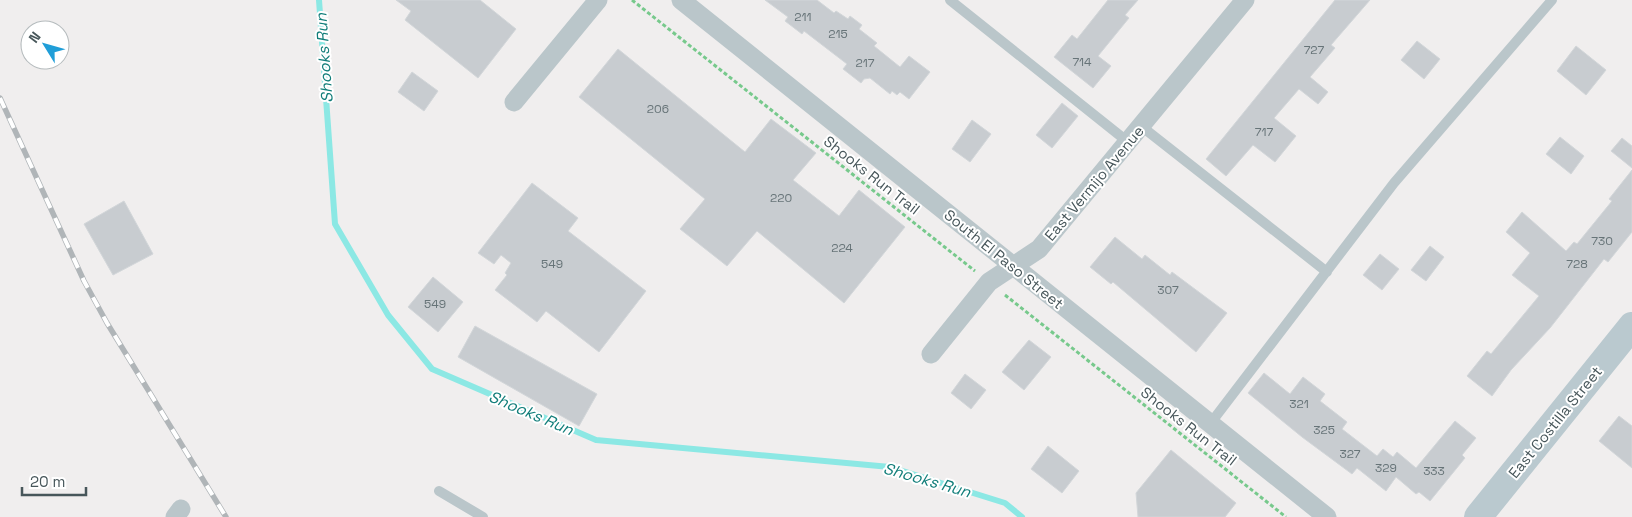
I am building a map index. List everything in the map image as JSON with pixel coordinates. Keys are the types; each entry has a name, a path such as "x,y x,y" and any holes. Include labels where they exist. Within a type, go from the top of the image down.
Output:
{"street":[{"path":"514,102 598,0"},
{"name":"South El Paso Street","path":"681,0 1327,517"},
{"name":"East Vermijo Avenue","path":"931,354 990,282 1012,266 1037,252 1245,0"},
{"name":"East Costilla Street","path":"1478,517 1632,326"}],"lane":[{"path":"950,0 1128,142"},
{"path":"1210,424 1394,184 1552,0"},
{"path":"1141,126 1327,272"},
{"path":"439,491 483,517"}],"path":[{"name":"Shooks Run Trail","path":"632,0 1286,517"}],"building":[{"path":"396,0 480,0 516,29 478,78 405,20 411,11"},
{"path":"765,0 817,0 834,13 836,11 848,19 850,16 862,25 859,29 877,43 874,46 900,67 909,56 930,72 909,99 900,92 897,95 892,91 890,94 870,78 864,79 861,83 843,69 847,64 804,31 802,34 785,21 788,17"},
{"path":"1108,0 1138,0 1125,15 1129,18 1098,56 1111,66 1093,88 1054,57 1072,35 1077,39"},
{"path":"1335,0 1370,0 1331,45 1335,48 1310,77 1328,92 1318,104 1299,89 1274,118 1296,136 1275,162 1253,145 1226,176 1206,159"},
{"path":"1417,41 1440,59 1424,79 1401,60"},
{"path":"1576,46 1606,70 1586,95 1557,71"},
{"path":"618,49 745,152 771,119 816,153 793,180 839,216 859,190 905,227 844,303 757,231 727,266 680,229 705,199 579,97"},
{"path":"412,72 438,91 424,111 398,92"},
{"path":"1062,103 1078,116 1052,148 1036,135"},
{"path":"972,120 991,134 970,162 952,149"},
{"path":"1560,137 1584,156 1571,174 1546,154"},
{"path":"1622,138 1632,146 1632,168 1611,151"},
{"path":"1632,170 1632,232 1608,262 1604,259 1550,328 1511,370 1492,396 1467,376 1487,351 1491,354 1539,296 1512,275 1530,253 1506,232 1522,212 1566,251 1574,242 1577,244 1612,201 1609,199"},
{"path":"532,183 578,218 568,231 646,291 599,352 546,311 537,322 495,290 507,275 505,273 511,263 501,255 494,264 478,253"},
{"path":"124,201 153,254 113,275 84,224"},
{"path":"1115,237 1142,259 1145,255 1170,275 1172,272 1227,313 1196,352 1113,282 1111,284 1090,267"},
{"path":"1430,246 1444,257 1426,281 1411,270"},
{"path":"1380,254 1399,269 1382,290 1363,275"},
{"path":"433,277 463,302 438,332 408,307"},
{"path":"475,326 597,394 579,426 458,357"},
{"path":"1029,340 1051,357 1024,390 1002,372"},
{"path":"1264,373 1290,394 1303,377 1325,394 1320,401 1347,422 1342,429 1377,456 1383,449 1393,457 1397,452 1416,468 1455,421 1476,438 1462,455 1465,458 1430,501 1419,492 1416,494 1396,477 1386,491 1357,468 1352,474 1302,437 1248,393"},
{"path":"965,374 986,390 971,409 951,393"},
{"path":"1619,416 1632,426 1632,468 1599,441"},
{"path":"1048,446 1079,471 1062,493 1031,469"},
{"path":"1171,450 1236,503 1225,517 1138,517 1136,493"}],"waterway":[{"name":"Shooks Run","path":"319,0 335,224 388,315 432,369 596,440 890,467 1005,503 1022,517"}],"railway":[{"path":"0,98 84,281 107,323 226,517"}]}
